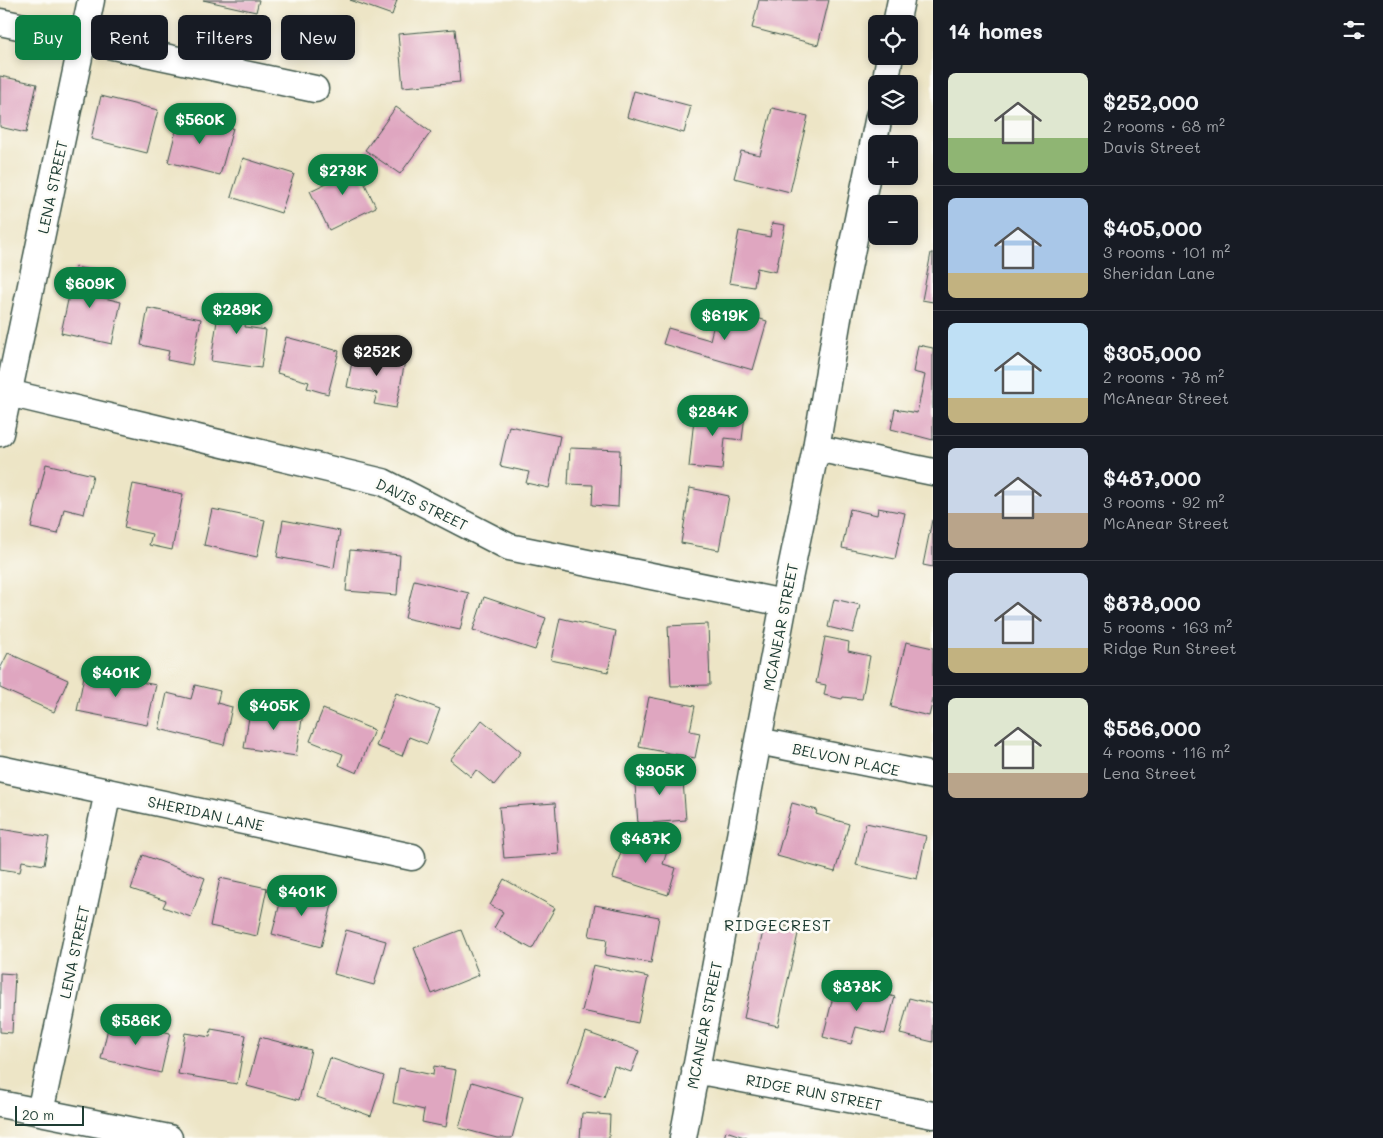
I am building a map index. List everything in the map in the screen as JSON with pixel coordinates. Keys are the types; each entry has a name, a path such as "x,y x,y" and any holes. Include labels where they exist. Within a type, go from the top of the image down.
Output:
{"street":[{"name":"LENA STREET","path":"0,433 4,392 91,0"},
{"path":"898,15 901,0"},
{"path":"0,22 315,89"},
{"name":"MCANEAR STREET","path":"683,1138 784,603 816,448 839,312 877,125"},
{"name":"DAVIS STREET","path":"4,392 383,482 509,547 784,603"},
{"path":"816,448 933,472"},
{"name":"BELVON PLACE","path":"758,740 933,776"},
{"name":"SHERIDAN LANE","path":"0,769 412,857"},
{"name":"LENA STREET","path":"40,1112 108,792"},
{"name":"RIDGE RUN STREET","path":"695,1070 933,1115"},
{"path":"0,1104 169,1138"}],"building":[{"path":"203,0 259,0 256,12"},
{"path":"350,0 397,0 392,15"},
{"path":"759,0 829,0 818,45 752,28"},
{"path":"455,29 460,82 403,87 398,34"},
{"path":"0,76 37,84 26,133 0,127"},
{"path":"634,91 691,106 684,133 627,117"},
{"path":"101,96 158,110 147,153 91,139"},
{"path":"396,107 431,132 400,174 365,150"},
{"path":"772,108 808,116 790,192 734,178 741,151 760,155"},
{"path":"180,115 233,128 220,175 168,162"},
{"path":"243,158 294,174 281,213 231,197"},
{"path":"353,159 376,207 329,230 310,191 335,179 330,170"},
{"path":"772,223 785,225 776,272 757,268 754,287 729,283 739,231 770,237"},
{"path":"931,253 933,253 933,302 922,300"},
{"path":"75,267 101,272 96,296 121,302 112,344 61,333"},
{"path":"221,294 249,298 245,327 266,330 261,368 211,361"},
{"path":"148,308 201,319 192,365 167,360 169,351 141,345"},
{"path":"730,310 767,321 753,370 663,344 668,328 710,340 713,328 724,332"},
{"path":"286,337 339,351 328,394 307,388 309,382 277,373"},
{"path":"918,345 933,348 933,440 891,429 895,409 917,413 925,375 913,372"},
{"path":"354,352 405,361 396,408 374,404 377,393 347,387"},
{"path":"695,409 745,415 742,440 725,438 722,470 689,467"},
{"path":"509,426 560,436 549,488 526,483 529,472 500,466"},
{"path":"570,448 620,450 618,507 592,505 593,485 568,484"},
{"path":"46,464 93,475 84,514 64,509 58,534 31,528"},
{"path":"133,484 183,494 172,550 149,545 152,534 124,528"},
{"path":"690,488 729,496 719,550 681,543"},
{"path":"878,508 905,513 895,559 842,548 850,509 877,515"},
{"path":"212,509 265,520 257,557 204,545"},
{"path":"283,520 340,531 334,568 277,557"},
{"path":"933,520 933,567 923,565"},
{"path":"350,550 400,555 397,595 346,591"},
{"path":"414,580 469,593 460,630 405,618"},
{"path":"484,597 546,618 535,650 473,630"},
{"path":"834,599 860,605 853,633 828,627"},
{"path":"560,618 616,631 608,672 551,660"},
{"path":"708,624 710,685 671,686 668,626"},
{"path":"825,637 849,642 848,651 870,656 862,699 843,697 842,699 824,695 826,685 816,683"},
{"path":"906,642 933,648 933,700 929,716 891,707"},
{"path":"8,653 68,680 54,712 0,688 0,669"},
{"path":"85,671 156,685 147,725 77,711"},
{"path":"195,685 220,691 217,703 232,707 224,745 159,729 167,693 191,699"},
{"path":"396,693 440,709 427,744 409,737 402,756 376,746"},
{"path":"649,697 695,706 690,731 700,733 695,758 639,747"},
{"path":"251,705 303,713 296,756 244,748"},
{"path":"323,709 374,730 357,773 339,765 343,754 310,741"},
{"path":"482,720 521,752 494,785 476,770 471,777 450,760"},
{"path":"682,768 686,820 638,824 634,771"},
{"path":"555,803 559,854 504,858 499,807"},
{"path":"792,803 817,810 816,814 849,824 835,872 777,856"},
{"path":"866,823 926,836 917,879 856,865"},
{"path":"0,829 49,837 44,865 22,861 20,872 0,869"},
{"path":"634,830 670,842 663,864 676,868 668,895 613,878 622,848 628,850"},
{"path":"143,855 205,878 191,917 163,907 166,901 131,889"},
{"path":"220,878 267,888 257,936 210,926"},
{"path":"504,879 555,908 532,949 494,928 503,912 490,905"},
{"path":"284,888 333,901 321,947 272,934"},
{"path":"595,905 659,917 651,963 605,955 607,939 589,936"},
{"path":"765,922 799,929 778,1026 744,1018"},
{"path":"346,930 386,941 374,985 334,974"},
{"path":"461,930 479,975 432,994 414,948"},
{"path":"593,965 648,977 638,1023 582,1011"},
{"path":"0,973 15,974 12,1033 0,1032"},
{"path":"837,981 895,997 885,1034 856,1027 851,1044 823,1037"},
{"path":"909,998 933,1004 933,1042 900,1034"},
{"path":"110,1019 170,1033 161,1073 101,1059"},
{"path":"211,1029 246,1035 237,1084 178,1074 185,1033 210,1037"},
{"path":"586,1032 639,1051 631,1072 614,1066 604,1097 567,1084"},
{"path":"260,1037 311,1050 299,1100 247,1086"},
{"path":"330,1058 384,1076 371,1116 317,1097"},
{"path":"434,1066 456,1070 446,1127 422,1122 424,1110 393,1103 399,1068 433,1075"},
{"path":"472,1082 523,1097 512,1138 497,1138 459,1128"},
{"path":"582,1113 610,1115 609,1138 580,1138"},
{"path":"726,1131 747,1138 724,1138"}],"district":[{"name":"RIDGECREST","path":"778,924"}]}
